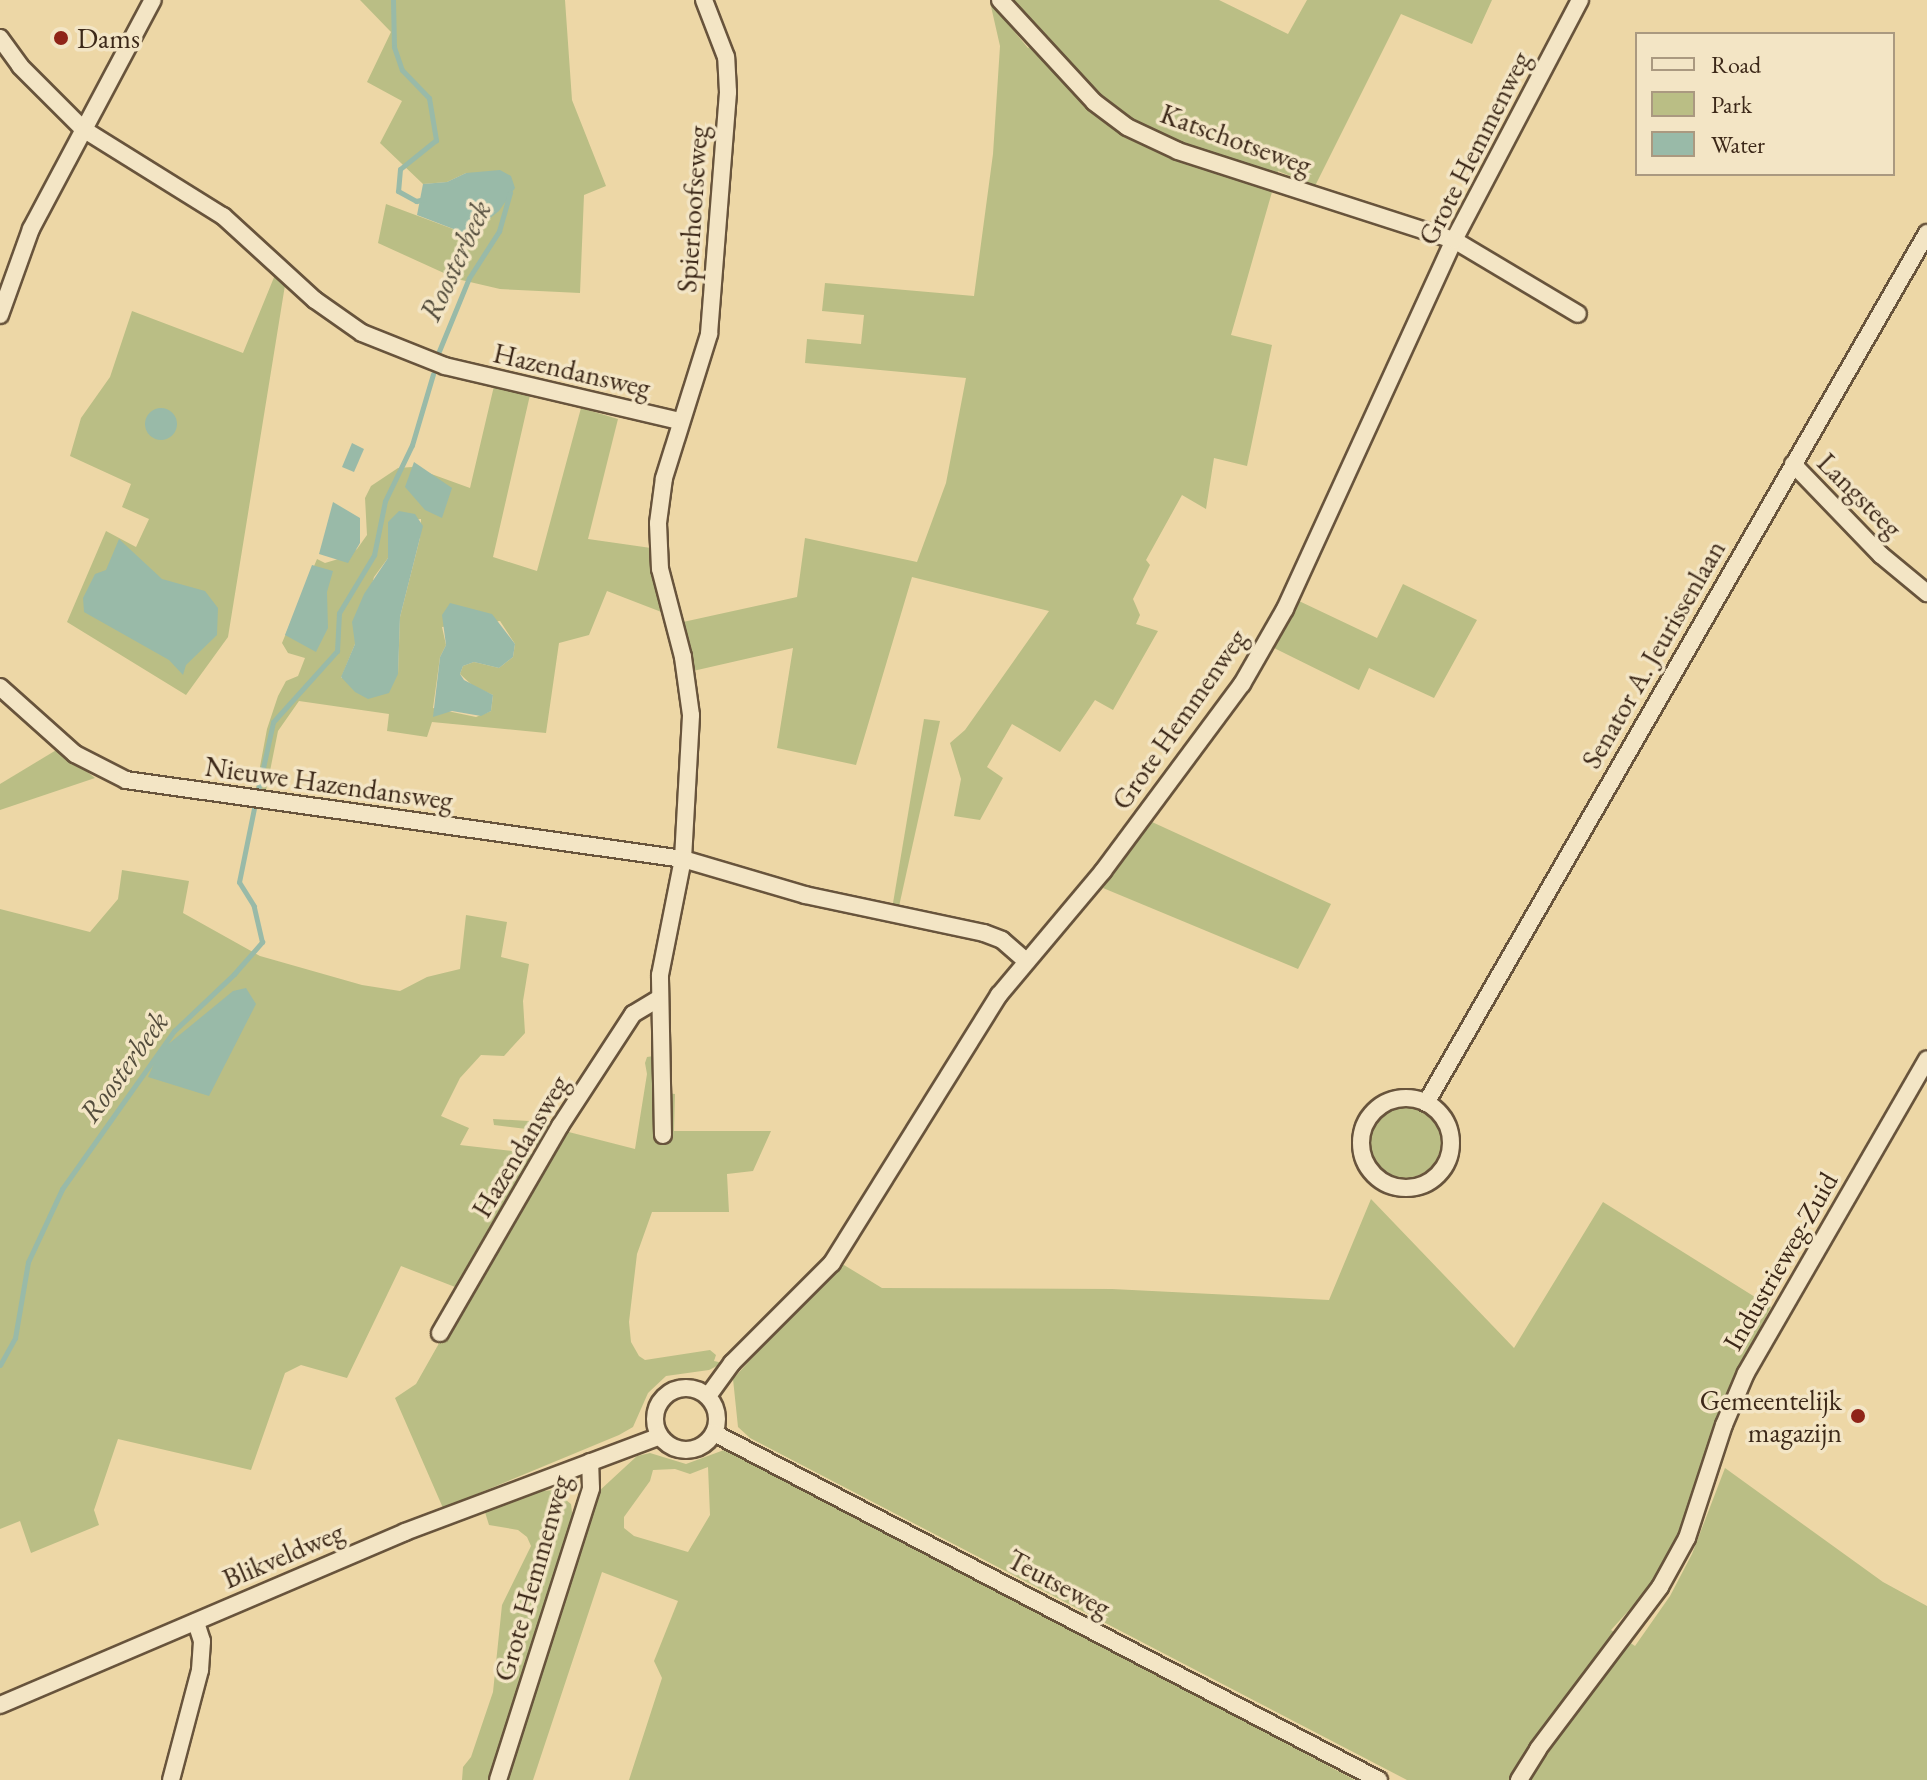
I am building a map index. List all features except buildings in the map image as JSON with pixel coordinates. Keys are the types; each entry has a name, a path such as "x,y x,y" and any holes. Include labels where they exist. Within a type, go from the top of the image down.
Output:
{"street":[{"path":"0,315 31,229 153,0"},
{"name":"Spierhoofseweg","path":"680,421 709,334 728,92 726,57 704,0"},
{"name":"Katschotseweg","path":"1000,0 1094,102 1127,127 1178,151 1454,240"},
{"name":"Grote Hemmenweg","path":"708,1396 732,1363 832,1263 999,995 1025,960 1103,871 1242,684 1285,609 1454,240 1580,0"},
{"name":"Hazendansweg","path":"0,38 20,66 83,129 223,216 315,300 362,333 445,366 680,421 664,478 658,523 660,569 683,657 691,715 683,859 663,953 658,999 663,1135"},
{"name":"Senator A. Jeurissenlaan","path":"1426,1103 1927,233"},
{"path":"1454,240 1578,314"},
{"name":"Langsteeg","path":"1793,464 1881,555 1927,593"},
{"name":"Nieuwe Hazendansweg","path":"0,687 88,764 139,783 683,859"},
{"path":"683,859 805,895 984,933 1002,940 1025,960"},
{"name":"Hazendansweg","path":"440,1333 560,1126 625,1026 643,1005 658,999"},
{"name":"Industrieweg-Zuid","path":"1519,1780 1538,1749 1660,1587 1687,1538 1724,1425 1746,1373 1927,1059"},
{"path":"1411,1098 1426,1103 1439,1112 1447,1125 1451,1141 1442,1170 1416,1187 1400,1188 1385,1184 1373,1174 1361,1146 1370,1116 1381,1105 1396,1099 1411,1098"},
{"path":"687,1388 708,1396 717,1413 714,1433 707,1443 682,1450 670,1446 660,1436 655,1415 666,1395 687,1388"},
{"name":"Teutseweg","path":"714,1433 1379,1780"},
{"name":"Grote Hemmenweg","path":"498,1780 591,1488 590,1462 660,1436"},
{"name":"Blikveldweg","path":"0,1705 405,1532 590,1462"},
{"path":"171,1780 200,1670 202,1641 196,1622"}],"green space":[{"path":"360,0 565,0 572,100 606,186 584,195 580,293 500,289 457,279 378,243 386,204 469,235 466,173 447,182 423,184 380,143 402,101 367,82 391,32"},
{"path":"1010,0 1219,0 1288,34 1307,0 1492,0 1472,44 1401,14 1315,186 1278,171 1231,335 1272,345 1247,466 1214,458 1206,509 1182,495 1146,560 1150,565 1133,599 1140,615 1136,624 1158,631 1113,710 1095,700 1060,752 1012,724 987,767 1003,778 980,820 954,816 961,779 950,743 965,730 1049,611 912,577 856,765 777,748 793,648 693,671 683,622 797,597 805,538 917,562 946,483 966,378 805,363 807,339 861,344 864,315 822,311 825,283 974,296 993,154 1000,46 990,2 1028,48 1042,40"},
{"path":"277,270 286,279 228,637 186,695 67,622 106,531 136,547 149,519 122,507 131,484 70,456 81,418 110,377 132,311 243,353"},
{"path":"494,386 530,395 493,557 537,571 581,408 618,419 588,539 651,548 664,613 607,591 589,635 559,643 546,733 432,722 427,737 387,731 389,714 299,701 278,731 266,791 256,788 267,729 278,696 286,681 298,676 305,658 288,653 282,643 317,559 325,563 345,557 357,549 367,535 365,498 371,486 398,468 412,467 470,488","holes":["421,519 420,538 400,617 398,674 341,678 355,644 374,577 388,558 388,522","500,621 515,644 513,657 499,668 474,662 463,666 460,674 473,686 493,695 491,711 476,717 433,708 440,657 446,645 442,627"]},
{"path":"1403,584 1477,620 1434,698 1369,668 1359,690 1274,648 1299,601 1377,638"},
{"path":"924,719 940,721 898,911 892,909"},
{"path":"58,749 95,778 0,810 0,784"},
{"path":"1152,822 1331,904 1298,969 1103,888"},
{"path":"122,870 189,881 183,913 260,956 362,985 400,991 427,977 460,969 466,915 507,922 501,957 529,964 523,1001 525,1033 504,1056 481,1055 460,1078 441,1116 469,1128 460,1145 537,1154 535,1130 494,1125 493,1119 545,1122 557,1129 635,1149 647,1074 645,1063 647,1057 654,1056 656,1092 675,1094 674,1131 771,1131 753,1171 727,1174 729,1212 652,1212 637,1254 629,1322 631,1342 639,1356 645,1360 710,1350 716,1355 714,1361 723,1363 709,1370 666,1376 648,1393 633,1427 619,1435 443,1508 395,1398 416,1384 468,1292 401,1266 347,1378 301,1365 285,1373 251,1470 118,1439 94,1510 99,1525 31,1553 20,1521 0,1529 0,909 90,932 118,899"},
{"path":"1405,1106 1425,1112 1435,1122 1441,1142 1435,1162 1425,1172 1405,1178 1385,1172 1375,1162 1369,1142 1375,1122 1385,1112"},
{"path":"1371,1199 1514,1348 1603,1202 1771,1307 1720,1407 1682,1526 1650,1587 1611,1630 1635,1646 1670,1596 1692,1554 1725,1468 1883,1582 1927,1606 1927,1780 1407,1780 750,1438 738,1427 733,1379 839,1262 882,1288 1112,1289 1329,1300"},
{"path":"724,1450 740,1454 1355,1780 629,1780 662,1678 654,1661 678,1601 602,1572 533,1780 507,1780 598,1492 637,1456 650,1453 686,1464","holes":["708,1467 710,1515 688,1552 634,1536 624,1528 624,1517 650,1481 653,1470 675,1469 690,1474"]},
{"path":"553,1490 571,1504 573,1520 490,1780 462,1780 463,1767 471,1757 493,1692 502,1605 531,1546 527,1537 518,1530 489,1525 484,1509 534,1492"}],"water":[{"path":"500,170 511,176 515,188 499,211 469,235 417,215 423,184 447,182 466,173"},
{"path":"161,408 172,413 177,424 172,435 161,440 150,435 145,424 150,413"},
{"path":"352,443 364,449 354,472 342,467"},
{"path":"414,462 452,488 442,518 425,510 405,487"},
{"path":"333,502 360,518 360,543 348,563 319,554"},
{"path":"399,511 415,514 423,526 400,617 398,674 389,693 368,699 355,692 341,677 355,644 352,622 364,594 388,558 388,522"},
{"path":"119,539 162,579 205,591 218,608 217,635 186,665 183,675 169,660 84,612 83,598 95,574 106,570"},
{"path":"312,565 333,571 327,592 328,628 316,652 285,635"},
{"path":"450,603 492,614 515,644 513,657 499,668 474,662 463,666 460,674 464,680 493,695 491,711 481,716 452,711 433,717 440,657 446,645 442,615"},
{"path":"246,988 256,1004 209,1096 148,1077 160,1051 233,991"}],"waterway":[{"name":"Roosterbeek","path":"393,0 394,47 402,70 429,98 436,140 400,169 398,191 416,201 424,199"},
{"name":"Roosterbeek","path":"439,351 469,278 499,231 510,193"},
{"name":"Roosterbeek","path":"257,795 273,722 337,651 339,613 374,555 385,501 412,445 433,374"},
{"name":"Roosterbeek","path":"0,1365 15,1338 28,1262 62,1189 174,1031 234,974 262,942 254,906 239,882 254,808"}],"place":[{"name":"Dams","path":"61,38"},
{"name":"Gemeentelijk magazijn","path":"1858,1416"}]}
